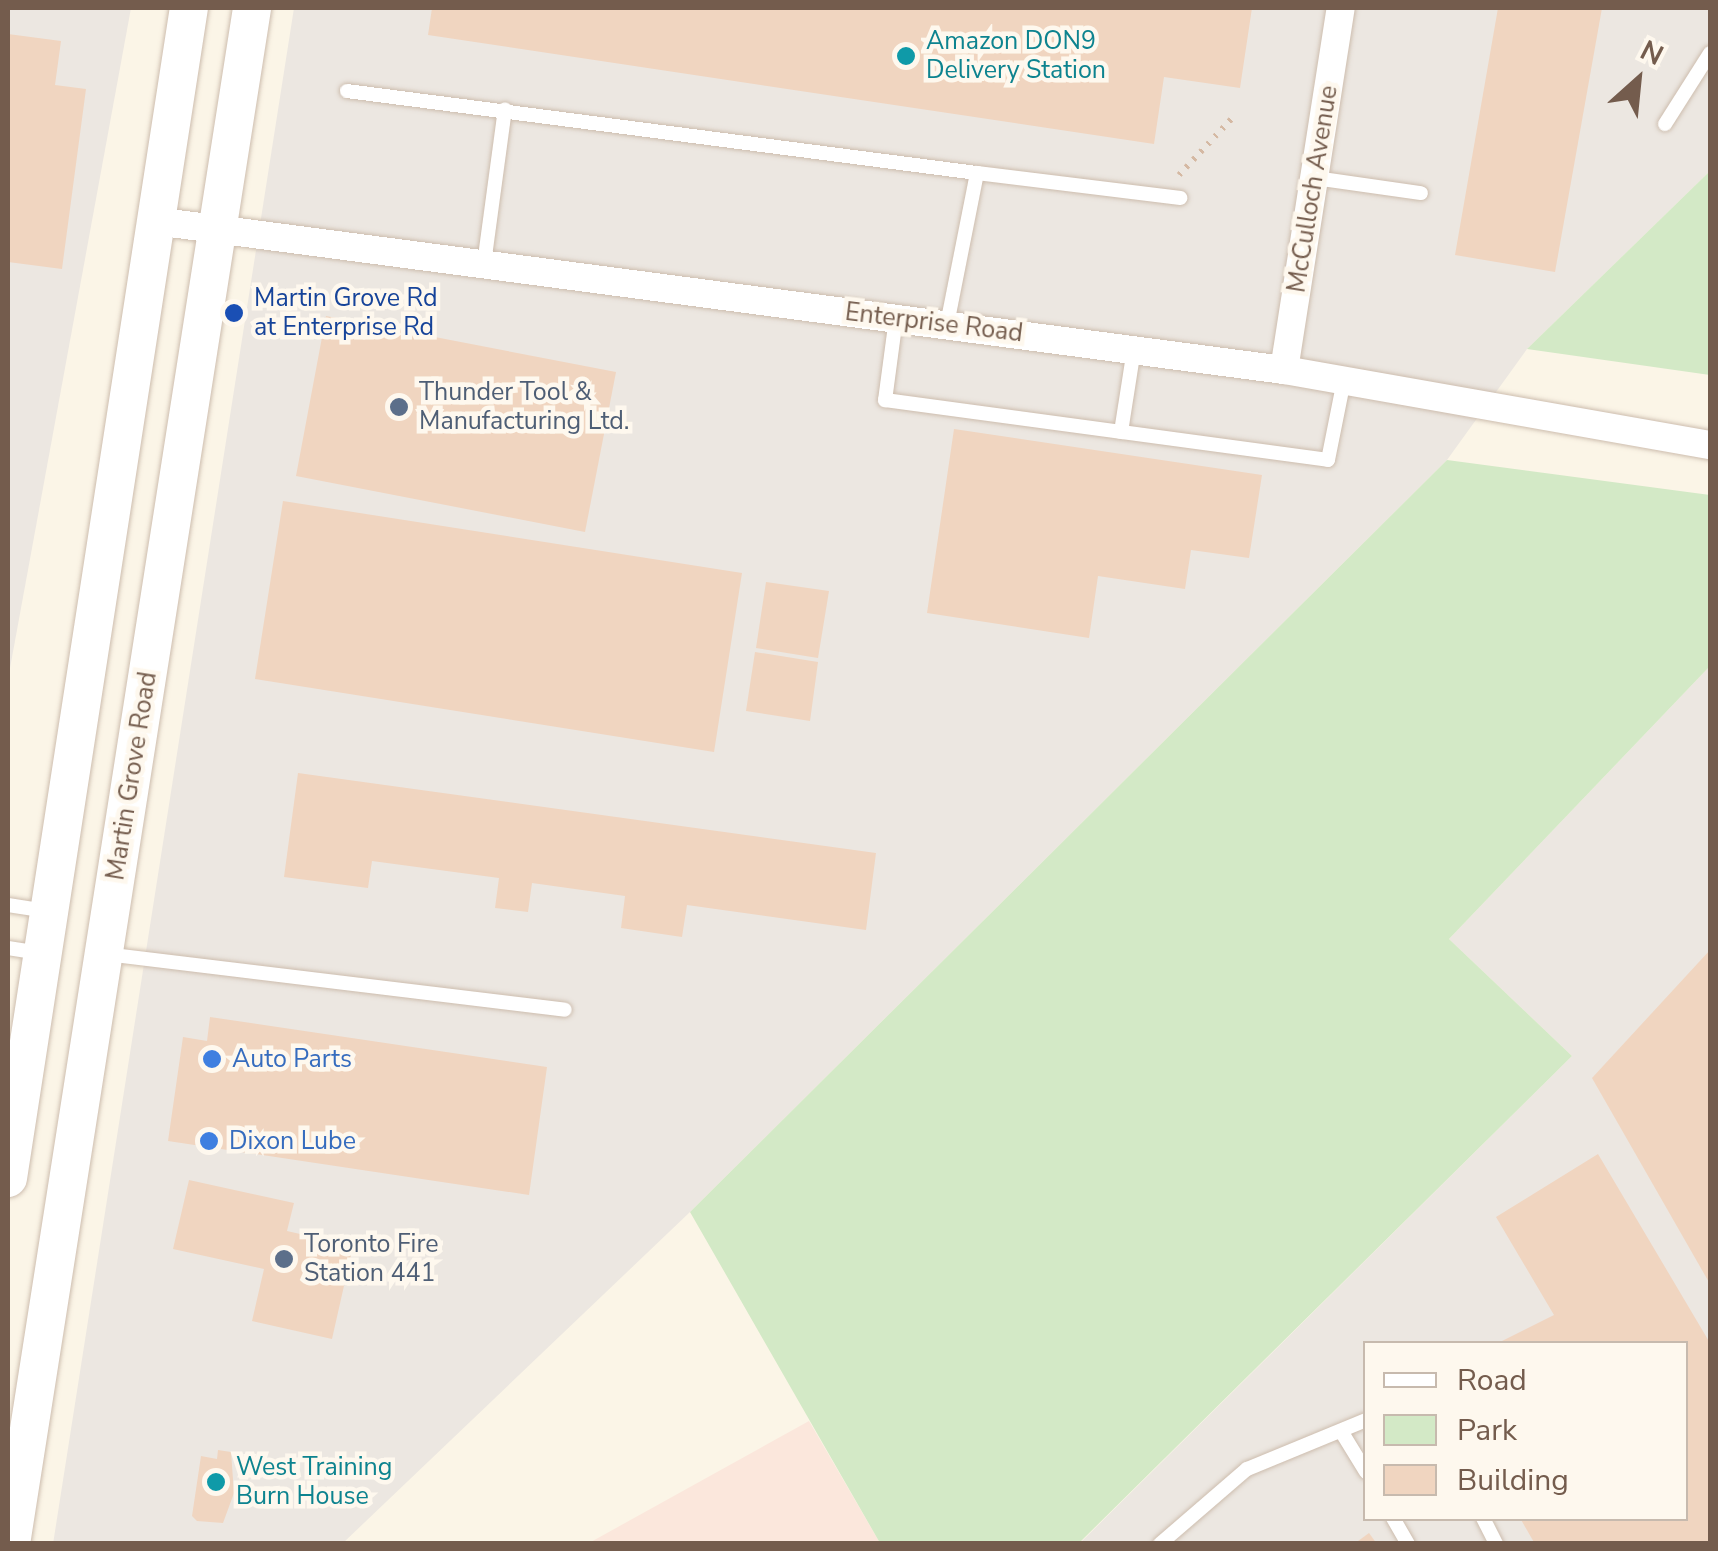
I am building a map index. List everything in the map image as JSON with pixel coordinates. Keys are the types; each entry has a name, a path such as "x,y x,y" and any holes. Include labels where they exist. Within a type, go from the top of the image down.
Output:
{"main road":[{"path":"8,1173 24,1023 24,951 47,911 189,8"},
{"name":"Martin Grove Road","path":"10,1544 252,8"}],"street":[{"name":"McCulloch Avenue","path":"1284,370 1341,8"},
{"name":"Enterprise Road","path":"154,221 1284,370 1710,445"}],"lane":[{"path":"1666,124 1710,53"},
{"path":"347,91 505,108 1180,198"},
{"path":"484,264 505,108"},
{"path":"946,325 978,173"},
{"path":"1314,178 1422,194"},
{"path":"896,318 885,400 1328,460 1344,380"},
{"path":"1121,432 1134,349"},
{"path":"8,905 47,911"},
{"path":"104,954 565,1010"},
{"path":"1160,1544 1247,1470 1363,1421"},
{"path":"1340,1431 1363,1467"},
{"path":"1395,1521 1408,1544"},
{"path":"1484,1521 1496,1544"}],"path":[{"path":"1159,196 1236,114"}],"shaded area":[{"path":"8,8 131,8 8,679"},
{"path":"294,8 1710,8 1710,171 1527,349 1447,460 690,1212 343,1543 53,1544"},
{"path":"1710,666 1710,1543 1079,1544 1572,1056 1449,939"},
{"path":"809,1421 880,1543 589,1543"}],"green space":[{"path":"1710,171 1710,375 1527,349"},
{"path":"1447,460 1710,495 1710,666 1449,939 1572,1056 1079,1543 880,1543 690,1212"}],"building":[{"name":"Amazon DON9 Delivery Station","path":"432,8 1252,8 1240,88 1164,77 1154,144 428,35"},
{"path":"1498,8 1602,8 1555,272 1455,255"},
{"path":"8,34 61,41 55,85 86,89 62,269 8,262"},
{"path":"326,316 616,372 585,532 296,476"},
{"path":"954,429 1262,475 1249,558 1191,550 1185,589 1098,576 1089,638 927,613"},
{"path":"283,501 742,573 714,752 255,679"},
{"path":"766,582 829,591 818,658 756,648"},
{"path":"755,652 818,662 810,721 746,711"},
{"path":"298,773 876,853 866,930 687,905 682,937 621,928 625,896 532,883 528,912 495,908 499,878 372,861 368,888 284,877"},
{"path":"1710,950 1710,1284 1592,1078"},
{"path":"210,1017 547,1067 529,1195 168,1141 183,1037 207,1041"},
{"path":"1598,1154 1710,1343 1710,1544 1535,1544 1522,1521 1688,1521 1688,1341 1502,1341 1554,1315 1496,1217"},
{"name":"Toronto Fire Station 441","path":"189,1180 294,1203 287,1231 353,1246 332,1339 252,1321 264,1269 173,1249"},
{"name":"West Training Burn House","path":"218,1450 231,1452 234,1493 223,1523 197,1521 192,1516 201,1456 217,1459"},
{"path":"1369,1533 1377,1544 1354,1544"}],"place":[{"name":"Amazon DON9 Delivery Station","path":"906,56"},
{"name":"Martin Grove Rd at Enterprise Rd","path":"234,313"},
{"name":"Thunder Tool & Manufacturing Ltd.","path":"399,407"},
{"name":"Auto Parts","path":"212,1059"},
{"name":"Dixon Lube","path":"209,1141"},
{"name":"Toronto Fire Station 441","path":"284,1259"},
{"name":"West Training Burn House","path":"216,1482"}]}
